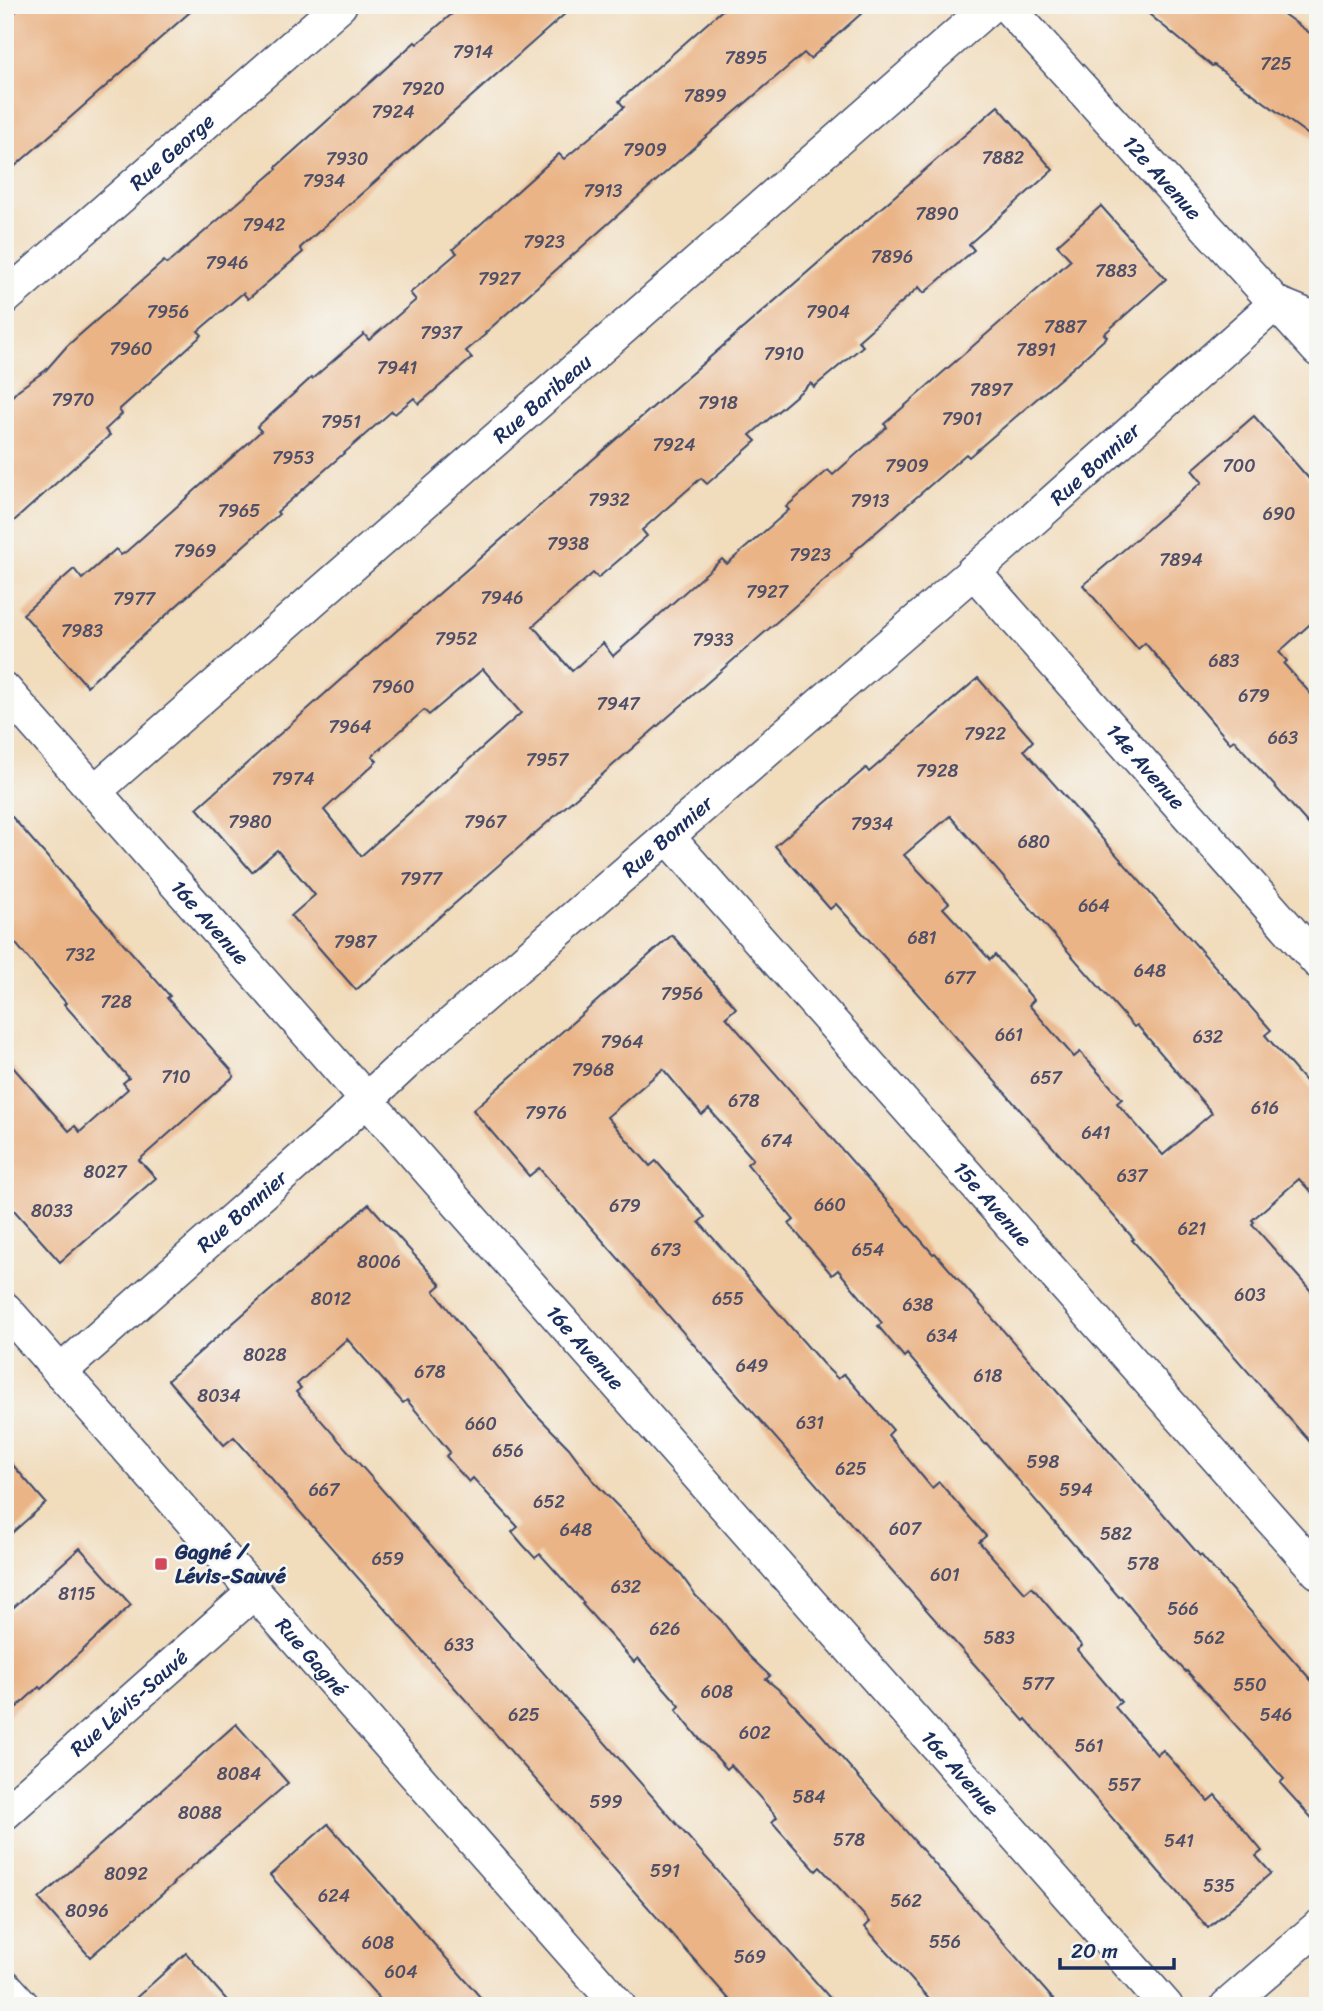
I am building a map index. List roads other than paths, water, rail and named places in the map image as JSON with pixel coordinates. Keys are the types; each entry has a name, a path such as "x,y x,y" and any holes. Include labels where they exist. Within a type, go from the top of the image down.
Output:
{"street":[{"name":"Rue George","path":"5,298 340,5"},
{"name":"Rue Baribeau","path":"95,791 990,5"},
{"name":"12e Avenue","path":"1006,5 1318,350"},
{"path":"1276,303 1318,320"},
{"name":"Rue Bonnier","path":"60,1372 407,1062 973,571 1276,303"},
{"name":"14e Avenue","path":"973,571 1318,962"},
{"name":"16e Avenue","path":"5,690 1166,2006"},
{"name":"15e Avenue","path":"668,836 1318,1572"},
{"name":"Rue Gagné","path":"5,1309 619,2006"},
{"name":"Rue Lévis-Sauvé","path":"5,1812 254,1592"},
{"path":"1227,2006 1318,1927"},
{"path":"5,1986 23,2006"}],"place":[{"name":"Gagné / Lévis-Sauvé","path":"161,1564"}]}
